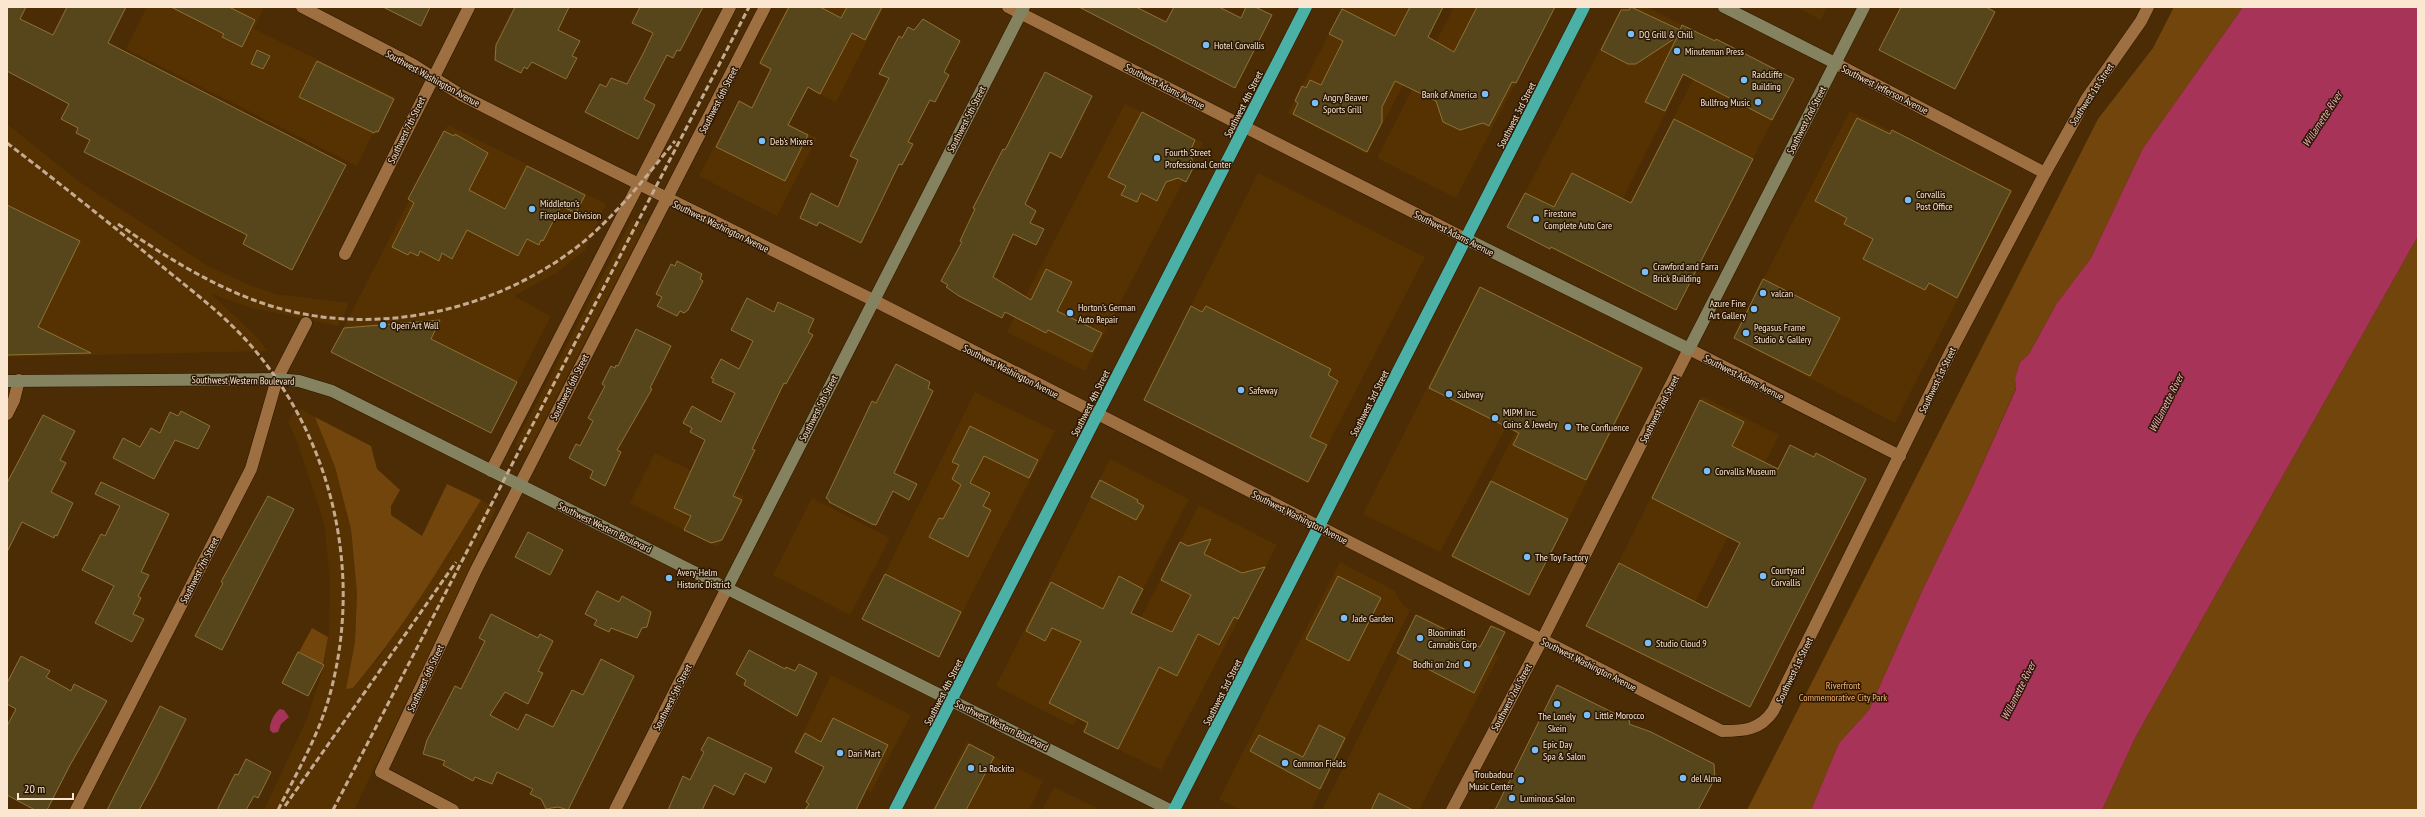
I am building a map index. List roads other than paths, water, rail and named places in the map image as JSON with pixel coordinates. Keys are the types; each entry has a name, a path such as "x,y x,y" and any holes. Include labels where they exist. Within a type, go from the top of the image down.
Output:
{"highway":[{"name":"Southwest 4th Street","path":"895,810 1306,7"},
{"name":"Southwest 3rd Street","path":"1174,810 1584,7"}],"street":[{"name":"Southwest Washington Avenue","path":"302,7 432,77 461,95 639,185 873,300 1722,731"},
{"name":"Southwest 7th Street","path":"345,254 432,77 469,7"},
{"path":"491,471 730,7"},
{"name":"Southwest 6th Street","path":"453,810 381,772 475,572 765,7"},
{"name":"Southwest Adams Avenue","path":"1008,7 1023,10 1245,127 1900,456"},
{"name":"Southwest Jefferson Avenue","path":"1724,7 1835,63 2045,173"},
{"name":"Southwest 2nd Street","path":"1452,810 1542,640 1864,7"},
{"name":"Southwest 1st Street","path":"1722,731 1743,731 1755,728 1767,720 1774,711 1951,351 2045,173 2087,98 2141,21 2148,7"},
{"name":"Southwest 5th Street","path":"616,810 873,300 1023,10"},
{"name":"Southwest 7th Street","path":"76,810 251,469 277,379 306,323"},
{"name":"Southwest Western Boulevard","path":"7,381 277,379 300,382 332,391 1170,810"},
{"path":"7,414 19,380"}],"water":[{"name":"Willamette River","path":"2243,7 2418,7 2418,236 2135,738 2102,810 1811,810 1839,743 1869,710 1923,589 1971,490 2016,389 2015,378 2020,362 2029,354 2057,303 2091,258 2143,148"},
{"path":"280,709 284,710 289,717 281,724 278,732 273,733 270,730 270,724 274,715"}],"railway":[{"path":"333,810 749,7"},
{"path":"118,224 152,247 205,278 243,296 262,303 302,314 343,319 385,319 426,314 467,304 506,289 543,270 577,247 617,210 675,141"},
{"path":"7,143 64,187 223,317 258,354 285,391 306,430 323,472 335,515 342,560 343,605 339,650 330,694 320,724 278,810"},
{"path":"285,806 456,562"}],"place":[{"name":"DQ Grill & Chill","path":"1631,34"},
{"name":"Hotel Corvallis","path":"1206,45"},
{"name":"Minuteman Press","path":"1677,51"},
{"name":"Radcliffe Building","path":"1744,80"},
{"name":"Bank of America","path":"1485,94"},
{"name":"Bullfrog Music","path":"1758,102"},
{"name":"Angry Beaver Sports Grill","path":"1315,103"},
{"name":"Deb's Mixers","path":"762,141"},
{"name":"Fourth Street Professional Center","path":"1157,158"},
{"name":"Corvallis Post Office","path":"1908,200"},
{"name":"Middleton's Fireplace Division","path":"532,209"},
{"name":"Firestone Complete Auto Care","path":"1536,219"},
{"name":"Crawford and Farra Brick Building","path":"1645,272"},
{"name":"valcan","path":"1763,293"},
{"name":"Azure Fine Art Gallery","path":"1754,309"},
{"name":"Horton's German Auto Repair","path":"1070,313"},
{"name":"Open Art Wall","path":"383,325"},
{"name":"Pegasus Frame Studio & Gallery","path":"1746,333"},
{"name":"Safeway","path":"1241,390"},
{"name":"Subway","path":"1449,394"},
{"name":"MJPM Inc. Coins & Jewelry","path":"1495,418"},
{"name":"The Confluence","path":"1568,427"},
{"name":"Corvallis Museum","path":"1707,471"},
{"name":"The Toy Factory","path":"1527,557"},
{"name":"Courtyard Corvallis","path":"1763,576"},
{"name":"Avery-Helm Historic District","path":"669,578"},
{"name":"Jade Garden","path":"1344,618"},
{"name":"Bloominati Cannabis Corp","path":"1420,638"},
{"name":"Studio Cloud 9","path":"1648,643"},
{"name":"Bodhi on 2nd","path":"1467,664"},
{"name":"The Lonely Skein","path":"1557,704"},
{"name":"Little Morocco","path":"1587,715"},
{"name":"Epic Day Spa & Salon","path":"1535,750"},
{"name":"Dari Mart","path":"840,753"},
{"name":"Common Fields","path":"1285,763"},
{"name":"La Rockita","path":"971,768"},
{"name":"del Alma","path":"1683,778"},
{"name":"Troubadour Music Center","path":"1521,780"},
{"name":"Luminous Salon","path":"1512,798"}],"park label":[{"name":"Riverfront Commemorative City Park","path":"1843,690"}]}
